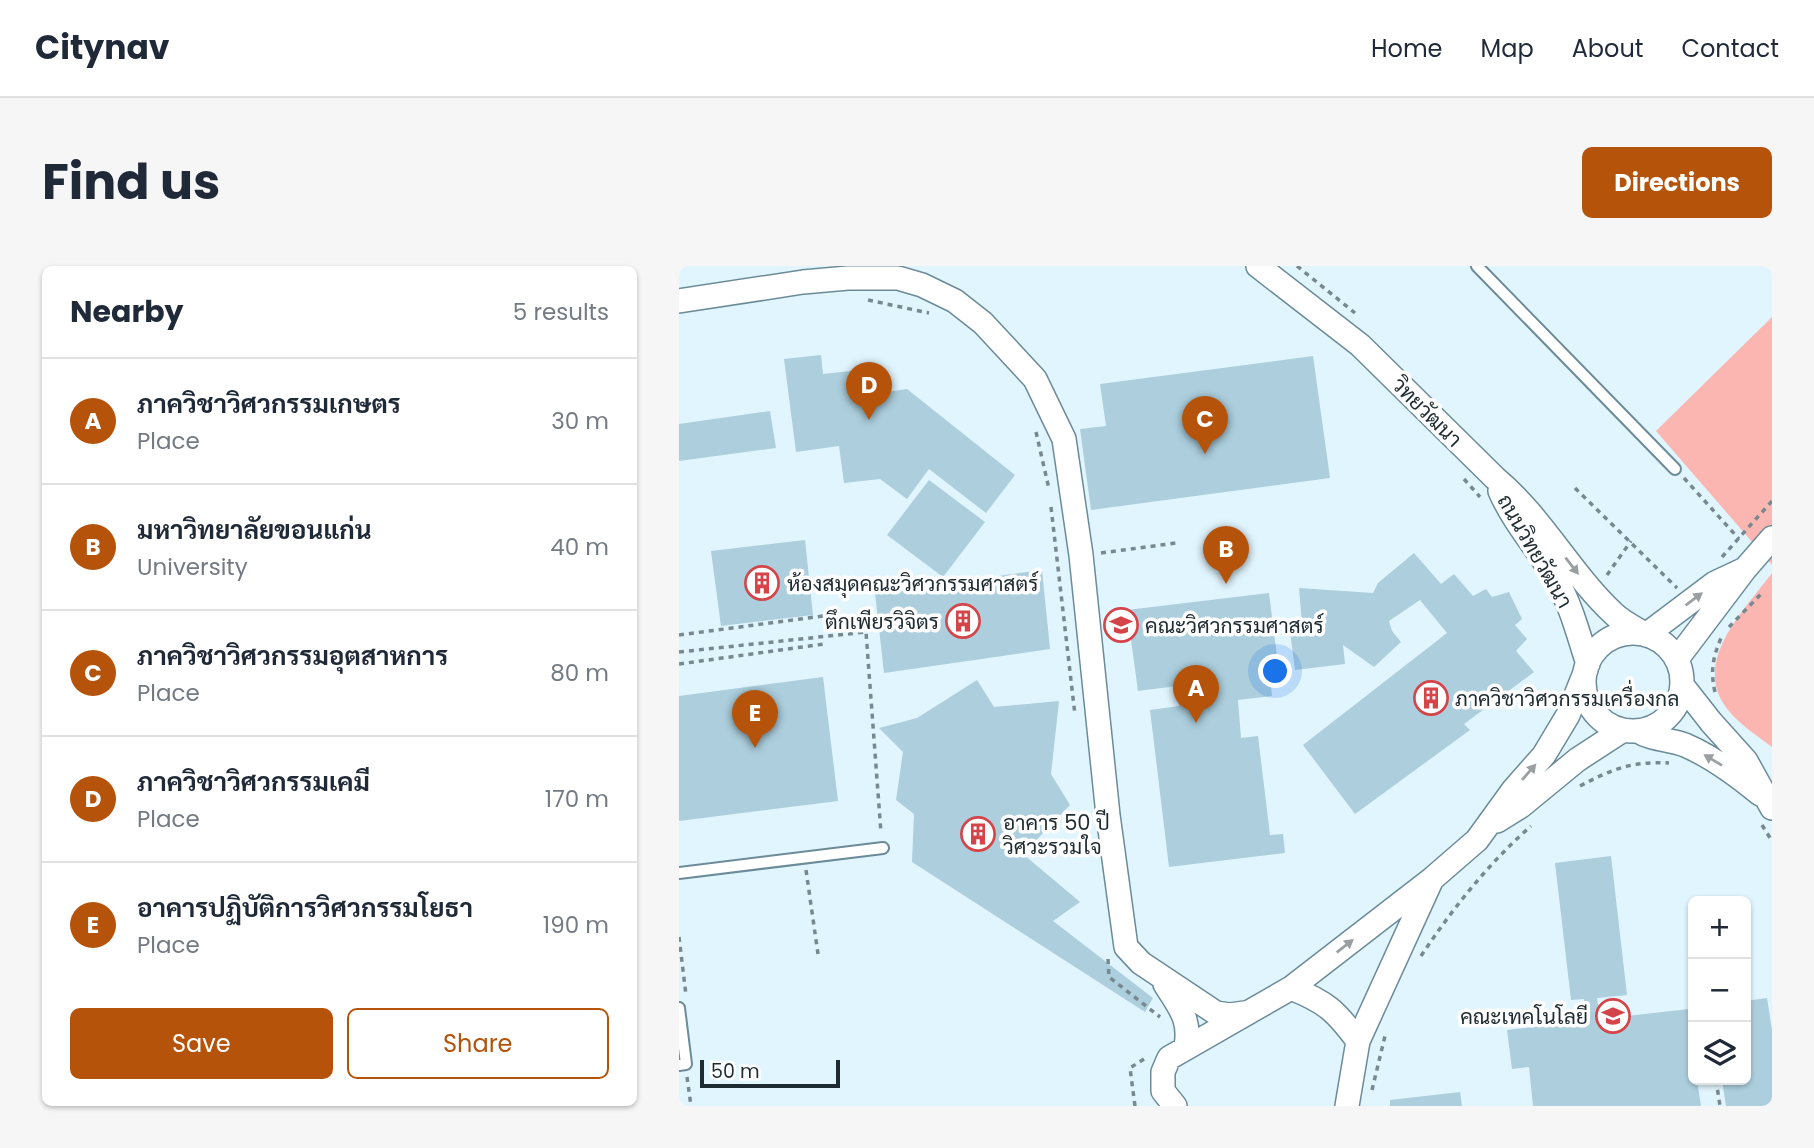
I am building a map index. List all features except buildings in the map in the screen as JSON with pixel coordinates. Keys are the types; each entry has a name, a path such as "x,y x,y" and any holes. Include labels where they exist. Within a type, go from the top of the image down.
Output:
{"street":[{"name":"วิทยวัฒนา","path":"1258,266 1360,345 1495,478 1518,497 1584,581 1615,615 1646,635"},
{"path":"679,301 803,282 848,278 898,278 922,285 955,301 983,323 1035,379 1064,439 1081,555 1122,934 1126,947 1141,963 1216,1013 1244,1013"},
{"name":"ถนนวิทยวัฒนา","path":"1495,478 1519,527 1558,583 1587,667"},
{"path":"1677,659 1766,544"},
{"path":"1646,635 1715,583 1745,569"},
{"path":"1175,1106 1163,1091 1163,1072 1170,1058 1186,1046 1291,988 1478,840 1514,789 1544,755 1568,715 1595,652 1605,642 1618,636 1646,635 1658,640 1677,659 1682,685 1679,699 1664,720 1651,727 1630,730 1577,760 1521,806 1489,827"},
{"path":"1587,667 1584,683 1591,708 1599,718 1646,736 1673,741 1702,754 1731,771 1766,808"},
{"path":"1682,685 1746,761 1766,808"},
{"path":"1347,1106 1358,1041 1432,879"},
{"path":"1162,978 1184,1013 1189,1032 1186,1046"},
{"path":"1291,988 1319,999 1341,1017 1358,1041"}],"lane":[{"path":"1477,266 1675,469"},
{"path":"679,873 883,848"},
{"path":"679,1009 683,1065"}],"path":[{"path":"1297,266 1355,313"},
{"path":"866,300 937,315"},
{"path":"1035,430 1050,497 1076,723"},
{"path":"1675,469 1739,540"},
{"path":"1457,471 1482,500"},
{"path":"1575,488 1690,602"},
{"path":"1722,557 1772,501"},
{"path":"1607,575 1631,541"},
{"path":"1081,555 1177,543"},
{"path":"1718,698 1714,691 1711,670 1714,653 1724,632 1761,594"},
{"path":"679,635 823,616"},
{"path":"679,652 866,632 883,848"},
{"path":"679,664 824,644"},
{"path":"1577,788 1618,767 1635,763 1675,764"},
{"path":"1766,808 1772,841"},
{"path":"1418,961 1453,911 1500,853 1538,819"},
{"path":"804,857 818,954"},
{"path":"679,937 687,996"},
{"path":"1108,956 1109,977 1163,1019"},
{"path":"1371,1094 1387,1030"},
{"path":"1135,1106 1130,1068 1153,1054"},
{"path":"683,1065 691,1106"},
{"path":"1717,1085 1720,1106"}],"shaded area":[{"path":"1772,317 1772,565 1656,431"},
{"path":"1772,573 1772,747 1728,710 1716,686 1715,668 1727,634"}],"place":[{"name":"ภาควิชาวิศวกรรมเคมี","path":"869,420"},
{"name":"ภาควิชาวิศวกรรมอุตสาหการ","path":"1205,454"},
{"name":"ห้องสมุดคณะวิศวกรรมศาสตร์","path":"762,583"},
{"name":"มหาวิทยาลัยขอนแก่น","path":"1226,584"},
{"name":"ตึกเพียรวิจิตร","path":"963,621"},
{"name":"คณะวิศวกรรมศาสตร์","path":"1121,625"},
{"name":"ภาควิชาวิศวกรรมเครื่องกล","path":"1431,698"},
{"name":"ภาควิชาวิศวกรรมเกษตร","path":"1196,723"},
{"name":"อาคารปฏิบัติการวิศวกรรมโยธา","path":"755,748"},
{"name":"อาคาร 50 ปี วิศวะรวมใจ","path":"978,834"},
{"name":"คณะเทคโนโลยี","path":"1613,1016"}]}
